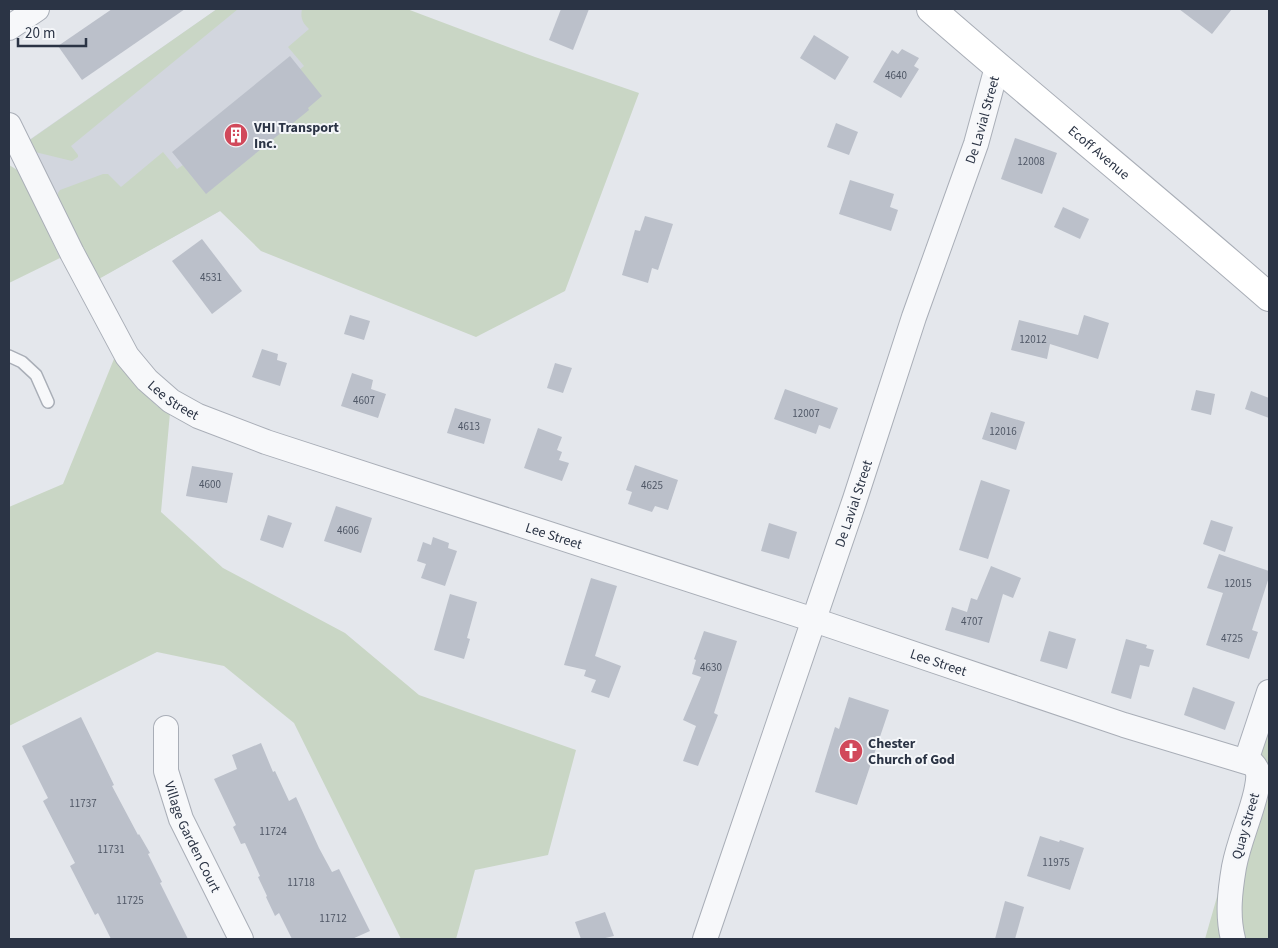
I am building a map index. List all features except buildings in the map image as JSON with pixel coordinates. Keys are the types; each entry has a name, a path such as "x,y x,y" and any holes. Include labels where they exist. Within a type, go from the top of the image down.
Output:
{"street":[{"path":"9,28 37,9"},
{"name":"Ecoff Avenue","path":"930,9 1269,297"},
{"name":"De Lavial Street","path":"705,939 855,499 914,317 976,144 997,66"},
{"name":"Lee Street","path":"10,133 127,356 147,380 171,401 198,416 266,442 814,620 1124,725 1246,761"},
{"path":"1246,761 1269,692"},
{"name":"Village Garden Court","path":"166,728 166,771 181,818 241,939"},
{"name":"Quay Street","path":"1233,939 1229,914 1230,888 1234,864 1254,800 1258,776 1256,767 1246,761"}],"lane":[{"path":"9,356 22,362 36,376 48,402"}],"shaded area":[{"path":"217,9 341,9 220,211 89,284 22,145"}],"green space":[{"path":"217,9 238,9 71,146 78,157 72,161 35,152 27,142"},
{"path":"302,9 407,9 535,57 639,93 565,291 476,337 261,251 220,211 97,280 58,196 60,190 103,174 108,174 121,187 163,152 177,169 183,165 304,66 288,47 309,29 302,20"},
{"path":"9,165 19,171 60,258 9,283"},
{"path":"116,354 141,391 157,406 170,413 161,512 223,568 345,633 419,695 576,750 548,855 475,870 456,939 401,939 294,723 224,666 157,652 9,726 9,507 63,484"},
{"path":"1269,701 1269,939 1205,939 1253,770"}],"place":[{"name":"VHI Transport Inc.","path":"236,135"},
{"name":"Chester Church of God","path":"851,751"}]}
